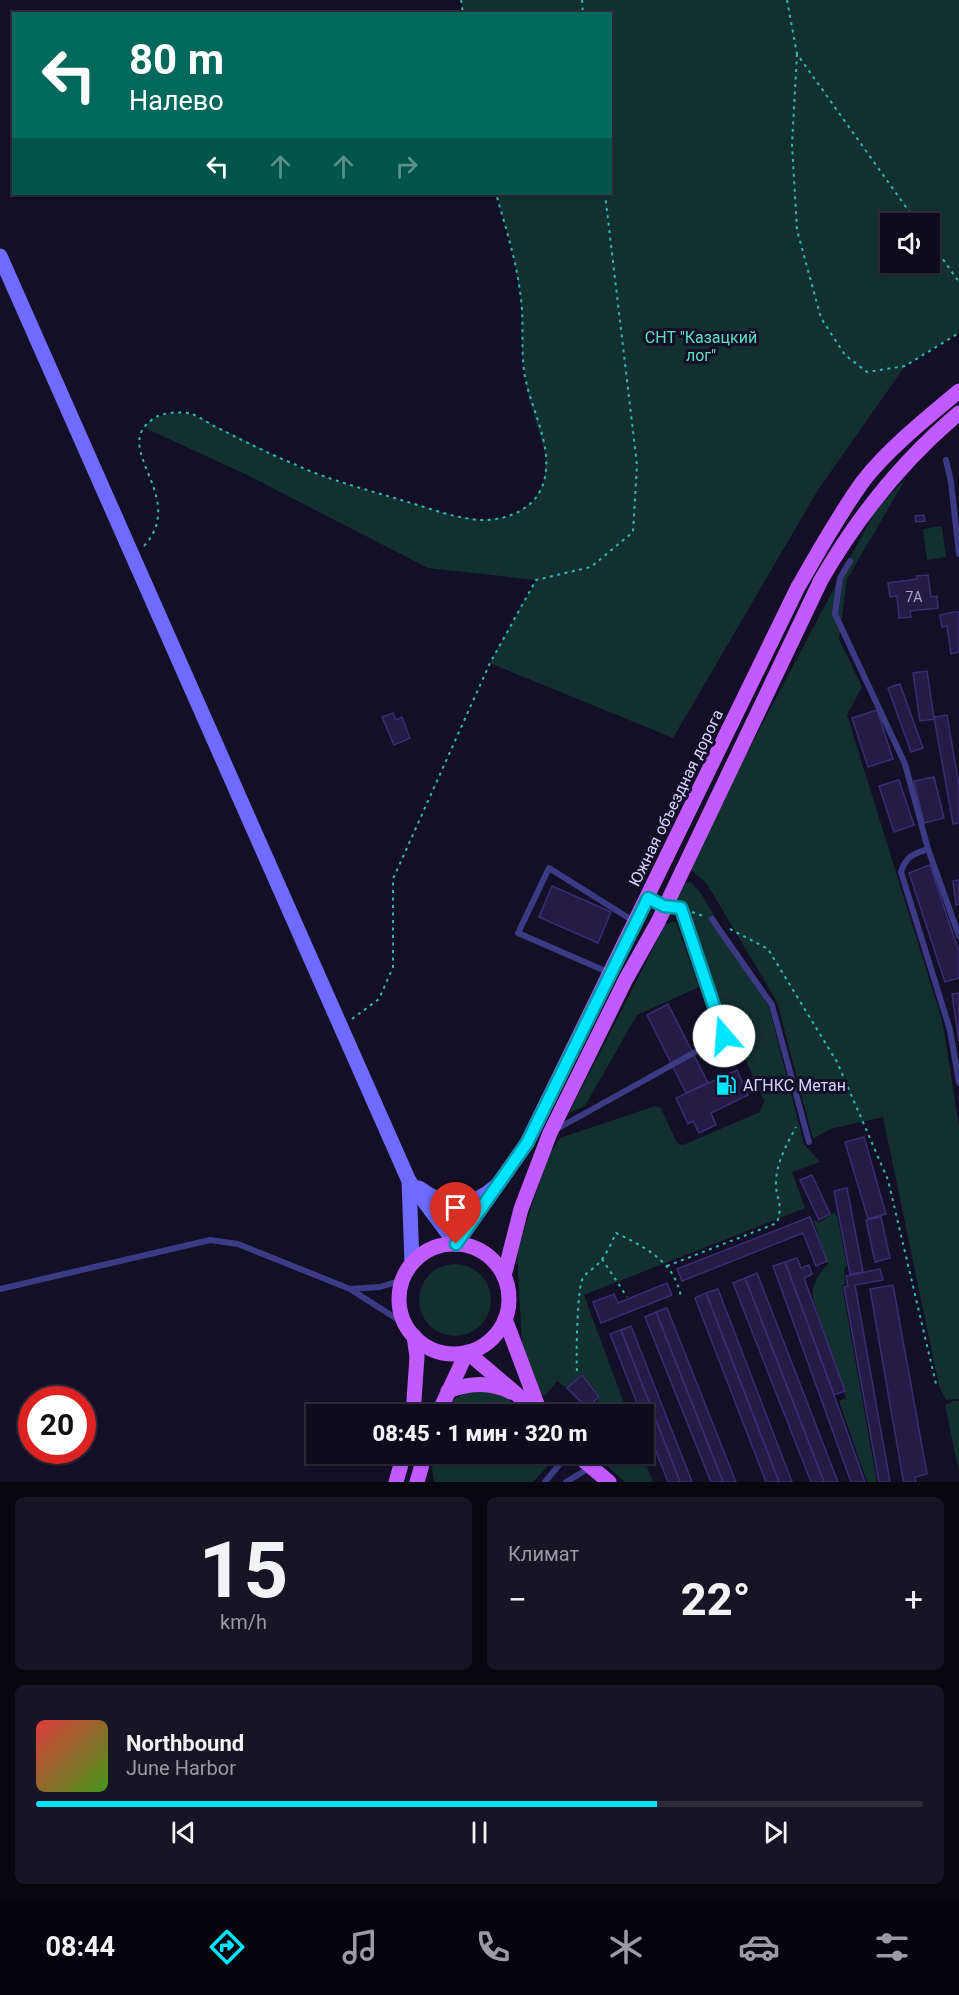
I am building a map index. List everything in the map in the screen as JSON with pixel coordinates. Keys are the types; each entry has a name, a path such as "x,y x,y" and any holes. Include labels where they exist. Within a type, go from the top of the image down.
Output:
{"main road":[{"name":"Южная объездная дорога","path":"456,1244 506,1177 527,1143 798,587 833,526 865,479 926,418 959,391"},
{"path":"504,1276 521,1209 550,1133 664,906 821,579 848,532 884,487 936,433 959,413"},
{"path":"410,1330 429,1348 438,1351 467,1352 483,1346 496,1334 505,1319 508,1290 504,1276 485,1253 456,1244 440,1246 425,1252 412,1263 402,1280 399,1302 410,1330 416,1381 414,1404"},
{"path":"505,1319 536,1404"},
{"path":"442,1404 467,1352"},
{"path":"467,1352 528,1404"},
{"path":"448,1391 465,1385 494,1386 520,1397 528,1404"},
{"path":"396,1482 401,1464"},
{"path":"417,1482 422,1464"},
{"path":"588,1464 609,1482"}],"street":[{"path":"0,256 409,1181 456,1244"},
{"path":"409,1181 442,1202 459,1203 487,1194 506,1177"},
{"path":"409,1181 412,1263"}],"lane":[{"path":"945,460 951,482 959,554"},
{"path":"951,482 959,480"},
{"path":"850,561 840,578 835,614 905,764 928,849 959,936"},
{"path":"928,849 911,855 905,861 901,872 950,1030 959,1083"},
{"path":"611,973 518,933 549,868 636,923"},
{"path":"550,1133 724,1036 681,908 664,906 648,898"},
{"path":"712,919 772,1005 809,1142"},
{"path":"0,1288 210,1240 238,1244 350,1289 410,1330"},
{"path":"350,1289 380,1287 402,1280"},
{"path":"545,1482 560,1464"},
{"path":"566,1482 591,1467"}],"path":[{"path":"787,0 797,54 792,144 797,230 820,318 845,356 867,372 905,366 959,333"},
{"path":"797,54 910,213"},
{"path":"134,557 147,543 159,508 157,491 143,464 138,442 143,427 154,418 171,413 192,414 294,465 336,481 452,515 481,520 511,516 533,502 544,482 546,456 527,391 522,353 521,300 512,247 496,195"},
{"path":"342,1027 380,999 393,967 393,879 490,663 536,580 591,567 633,532 637,465 604,195"},
{"path":"940,255 959,282"},
{"path":"681,908 712,919 768,949 837,1062 888,1180 937,1388"},
{"path":"667,1266 777,1223 782,1209 776,1181 783,1151 802,1117"},
{"path":"577,1371 579,1292 583,1278 602,1259 616,1233 652,1251 667,1266 680,1288 681,1297"},
{"path":"602,1259 627,1297"}],"green space":[{"name":"СНТ \"Казацкий лог\"","path":"461,0 959,0 959,333 905,366 818,490 673,738 490,663 536,580 428,568 247,475 143,427 154,418 171,413 192,414 294,465 336,481 452,515 481,520 511,516 533,502 544,482 546,456 527,391 522,353 521,300 512,247 496,195 612,195 612,12 463,12"},
{"path":"906,478 847,579 839,639 862,687 847,715 942,1020 959,1126 959,1399 946,1400 939,1386 883,1117 830,1129 813,1139 777,1002 707,884 687,866 875,511"},
{"path":"942,526 946,557 927,560 923,529"},
{"path":"691,882 702,895 769,1007 804,1144 820,1162 792,1172 805,1208 584,1295 624,1404 600,1404 597,1401 600,1397 582,1374 567,1388 557,1381 544,1397 535,1383 522,1344 517,1251 548,1156 560,1138 655,1106 661,1108 677,1143 683,1145 760,1112 764,1101 674,897 684,883"},
{"path":"673,921 677,925 699,987 637,1015 585,1106 569,1113 665,925"},
{"path":"834,1212 837,1216 847,1266 844,1269 845,1284 842,1286 877,1482 867,1482 839,1401 846,1398 813,1299 816,1280 828,1264 813,1219 819,1223"},
{"path":"455,1264 475,1270 485,1280 491,1300 485,1320 475,1330 455,1336 435,1330 425,1320 419,1300 425,1280 435,1270"},
{"path":"474,1388 496,1392 514,1404 451,1404 452,1401"},
{"path":"959,1401 959,1472 945,1405"},
{"path":"433,1464 549,1464 533,1482 434,1482"},
{"path":"605,1464 646,1464 653,1482 625,1482"}],"building":[{"path":"924,515 925,521 916,522 915,516"},
{"path":"928,575 931,597 937,596 938,608 910,611 911,617 899,618 897,596 890,597 888,583"},
{"path":"959,612 959,652 951,654 947,626 942,627 940,615"},
{"path":"927,671 934,719 920,721 913,673"},
{"path":"900,684 923,748 911,752 888,688"},
{"path":"877,710 893,759 868,767 852,718"},
{"path":"393,713 396,720 402,717 410,738 394,745 382,717"},
{"path":"947,715 959,786 959,823 953,824 934,717"},
{"path":"934,777 944,818 924,823 914,781"},
{"path":"899,780 914,825 894,832 879,786"},
{"path":"930,865 959,952 959,978 945,982 909,873"},
{"path":"959,880 959,904 956,905 953,881"},
{"path":"552,886 611,912 598,943 539,917"},
{"path":"959,993 959,1041 952,994"},
{"path":"668,1004 708,1083 686,1093 647,1015"},
{"path":"737,1070 748,1095 711,1113 716,1125 699,1133 693,1121 688,1124 676,1098"},
{"path":"864,1137 886,1214 868,1219 845,1142"},
{"path":"812,1175 830,1214 819,1220 800,1180"},
{"path":"847,1188 863,1272 850,1274 834,1191"},
{"path":"810,1217 827,1261 816,1266 803,1233 682,1281 677,1269"},
{"path":"881,1217 890,1258 875,1262 866,1220"},
{"path":"797,1258 801,1268 809,1265 812,1274 804,1278 845,1391 834,1395 785,1262"},
{"path":"785,1262 865,1482 851,1482 773,1266"},
{"path":"880,1269 883,1280 855,1285 890,1482 879,1482 844,1287 848,1286 846,1276"},
{"path":"757,1273 838,1482 824,1482 745,1278"},
{"path":"745,1278 824,1482 811,1482 733,1283"},
{"path":"667,1283 672,1295 601,1323 593,1302 614,1294 618,1303"},
{"path":"893,1285 927,1474 915,1477 916,1482 904,1482 903,1479 870,1289"},
{"path":"718,1289 792,1482 779,1482 706,1293"},
{"path":"706,1293 779,1482 766,1482 695,1298"},
{"path":"667,1308 736,1482 723,1482 656,1312"},
{"path":"656,1312 723,1482 711,1482 645,1317"},
{"path":"631,1326 692,1482 680,1482 654,1415 654,1404 650,1404 621,1330"},
{"path":"621,1330 650,1404 637,1404 610,1334"},
{"path":"582,1375 599,1397 594,1401 597,1404 583,1404 567,1388"},
{"path":"654,1415 680,1482 668,1482 654,1446"}],"place":[{"name":"АГНКС Метан","path":"726,1085"}],"route":[{"path":"456,1244 506,1177 527,1143 648,898 664,906 681,908 724,1036"}]}
